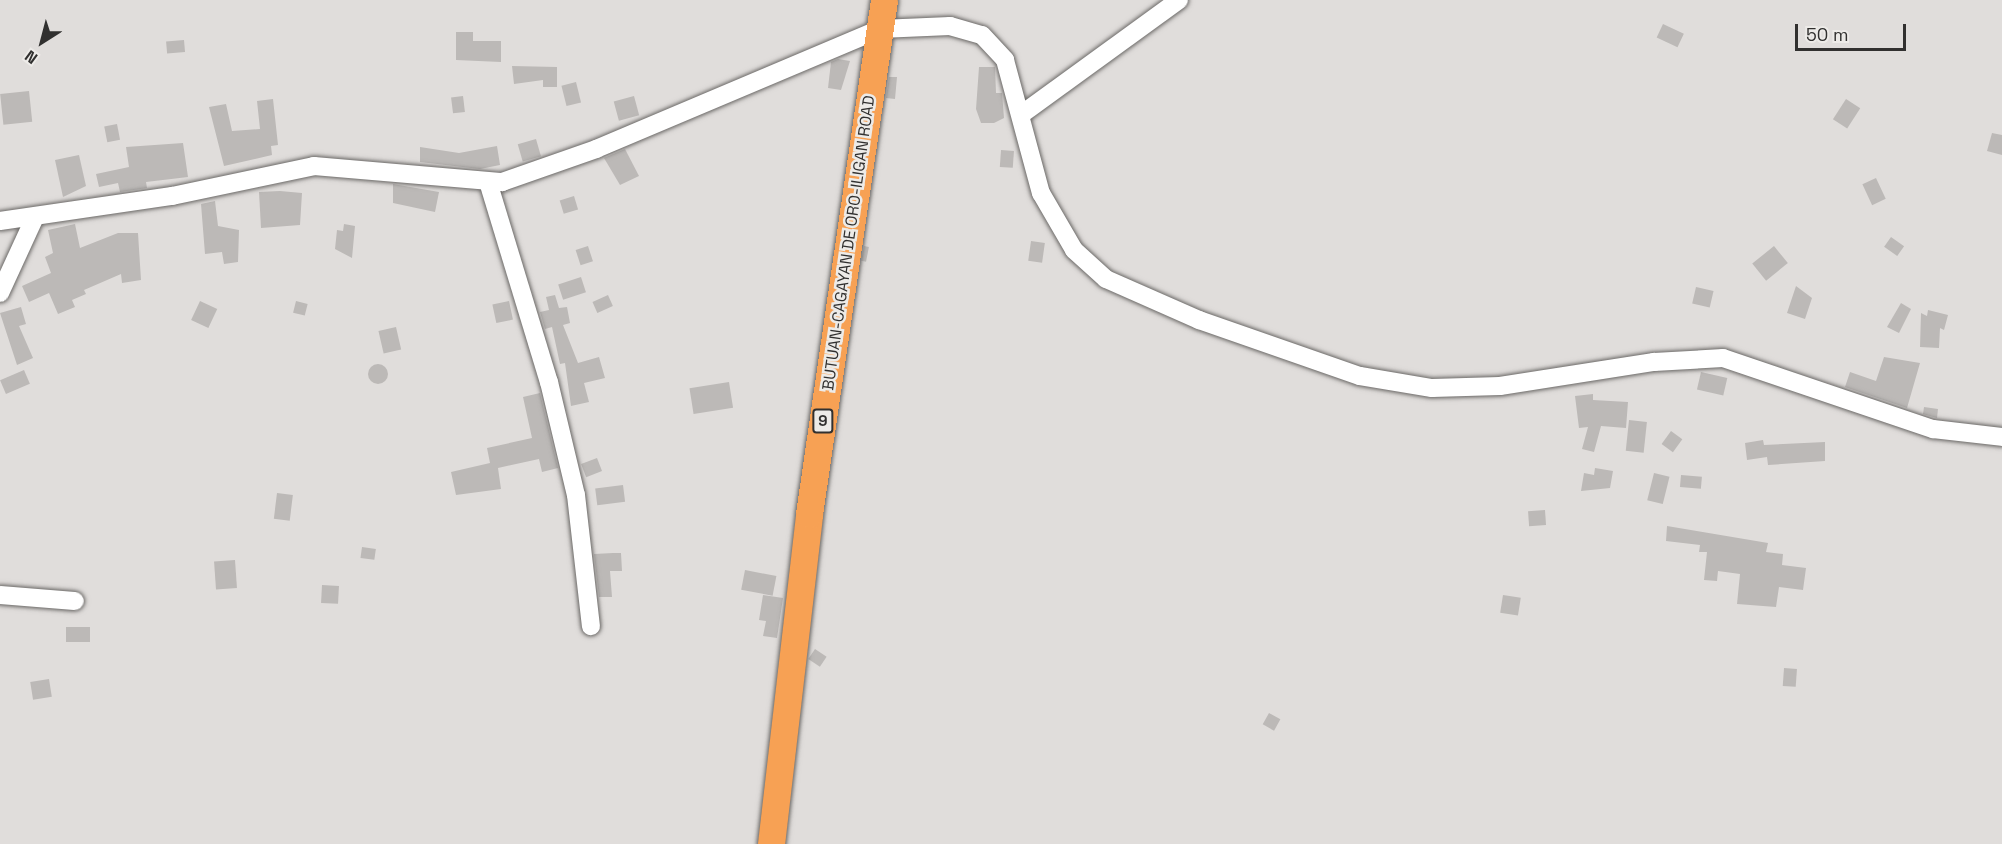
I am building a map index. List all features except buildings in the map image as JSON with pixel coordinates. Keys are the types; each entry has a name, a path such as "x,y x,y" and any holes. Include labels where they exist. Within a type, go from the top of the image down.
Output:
{"highway":[{"name":"BUTUAN-CAGAYAN DE ORO-ILIGAN ROAD","path":"771,844 808,514 884,0"}],"street":[{"path":"1022,114 1179,0"},
{"path":"0,221 34,219 314,166 375,168 489,185 596,150 880,29 931,25 982,36 1005,60 1051,216 1087,263 1146,298 1319,363 1432,388 1500,386 1654,362 1724,358 1933,429 2002,437"},
{"path":"489,185 549,382 576,495 591,626"},
{"path":"0,293 34,219"},
{"path":"0,595 75,602"}]}
